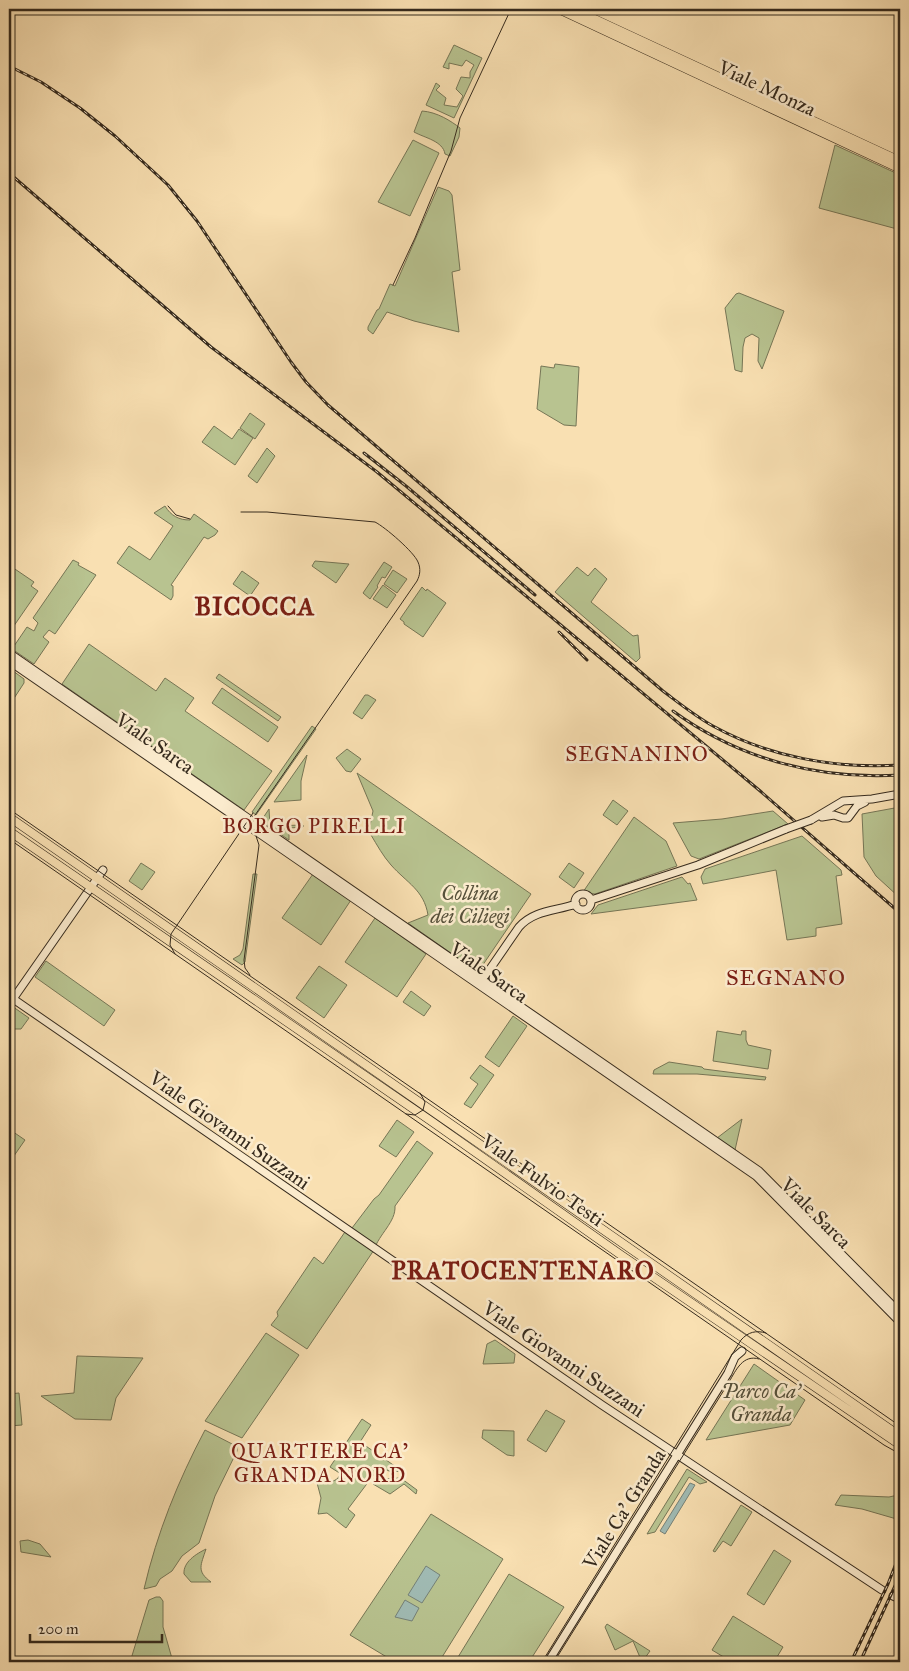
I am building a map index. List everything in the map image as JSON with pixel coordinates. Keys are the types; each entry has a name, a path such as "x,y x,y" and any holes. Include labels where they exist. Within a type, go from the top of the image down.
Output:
{"main road":[{"name":"Viale Monza","path":"558,9 596,23 834,133 900,161"},
{"name":"Viale Monza","path":"573,9 596,23"},
{"name":"Viale Monza","path":"834,133 900,169"},
{"name":"Viale Fulvio Testi","path":"9,817 900,1436"},
{"name":"Viale Fulvio Testi","path":"9,832 430,1121 621,1255 900,1445"},
{"path":"168,940 176,934"},
{"path":"430,1121 436,1113"},
{"name":"Viale Ca' Granda","path":"748,1342 753,1334"}],"street":[{"name":"Viale Sarca","path":"9,653 756,1176 900,1322"},
{"name":"Viale Sarca","path":"9,661 760,1172 900,1313"},
{"path":"590,900 689,868 812,819 842,802 900,794"},
{"path":"812,819 833,815 850,817 859,805 872,799"},
{"path":"848,802 853,806 853,812"},
{"path":"838,804 836,810 838,815"},
{"path":"11,997 104,870"},
{"path":"582,895 587,896 590,900 590,906 584,910 578,908 576,904 577,898 582,895"},
{"path":"481,982 519,927 526,920 536,914 576,904"},
{"name":"Viale Giovanni Suzzani","path":"11,997 602,1405 882,1590"},
{"name":"Viale Ca' Granda","path":"548,1662 728,1373 734,1359 748,1342"}],"green space":[{"path":"454,45 482,58 454,118 426,105 436,83 440,86 436,90 446,98 444,105 457,107 463,96 456,89 461,77 470,78 470,72 474,65 466,60 462,66 449,63 449,69 443,67"},
{"path":"422,111 438,115 460,128 459,137 450,156 445,154 441,146 433,140 414,132"},
{"path":"413,140 439,153 410,216 378,202"},
{"path":"835,145 900,175 900,215 897,229 819,208"},
{"path":"438,187 449,191 452,195 460,270 452,272 459,332 387,312 373,334 368,330 368,327 379,309 390,284 395,286"},
{"path":"739,293 784,311 762,369 758,361 759,338 752,334 745,338 742,372 735,370 725,308 736,294"},
{"path":"555,364 579,367 576,426 564,425 537,409 541,366 554,368"},
{"path":"250,413 265,424 255,439 240,428"},
{"path":"214,426 232,439 239,429 253,438 235,465 202,442"},
{"path":"267,448 275,456 257,483 248,476"},
{"path":"165,506 176,517 190,520 194,514 218,531 208,539 204,537 171,585 173,586 173,596 171,600 117,563 129,546 150,560 173,526 154,513"},
{"path":"73,560 96,575 55,634 49,630 43,637 49,642 34,664 12,649 27,627 34,631 38,623 33,618"},
{"path":"315,561 349,564 336,583 312,566"},
{"path":"384,562 392,567 385,578 382,577 370,599 363,593"},
{"path":"9,565 34,582 31,586 38,591 9,633"},
{"path":"577,567 588,576 595,568 607,579 591,602 633,636 638,635 640,658 636,662 555,592"},
{"path":"393,570 407,579 397,593 384,584"},
{"path":"242,571 259,583 250,596 233,584"},
{"path":"383,585 396,595 387,608 373,599"},
{"path":"422,587 446,603 423,637 400,619"},
{"path":"89,644 156,691 165,678 194,698 185,711 272,771 244,810 62,684"},
{"path":"9,668 24,679 24,683 9,706"},
{"path":"219,674 281,717 278,721 216,678"},
{"path":"222,688 278,727 268,742 212,703"},
{"path":"365,695 376,700 362,719 353,713"},
{"path":"312,726 316,729 256,815 252,812"},
{"path":"347,749 361,759 351,772 346,771 336,758"},
{"path":"307,755 301,781 301,800 274,802"},
{"name":"Collina dei Ciliegi","path":"357,773 531,894 478,972 408,923 428,915 426,906 414,887 388,862 371,835 369,830 373,811"},
{"path":"613,800 628,811 617,825 603,815"},
{"path":"900,807 900,898 876,876 864,857 862,814"},
{"path":"269,809 270,826 303,825 303,827 289,828 289,840 261,821"},
{"path":"773,811 788,824 699,859 691,856 673,823 722,819"},
{"path":"634,817 666,841 677,866 595,894 583,892"},
{"path":"802,836 841,870 842,875 836,876 842,924 816,928 816,936 787,940 776,870 703,884 701,877 705,869"},
{"path":"141,863 155,872 142,890 129,881"},
{"path":"569,863 584,873 574,888 559,877"},
{"path":"253,874 257,874 245,962 242,965 233,959 240,955 243,949"},
{"path":"313,874 351,900 321,945 282,918"},
{"path":"682,877 688,884 690,883 697,900 591,914 598,905"},
{"path":"375,918 426,954 397,997 345,962"},
{"path":"46,961 115,1010 104,1026 35,977"},
{"path":"319,966 347,985 324,1018 296,998"},
{"path":"411,991 431,1006 424,1016 403,1002"},
{"path":"9,1004 29,1018 21,1029 9,1029"},
{"path":"513,1016 527,1026 499,1067 485,1057"},
{"path":"717,1031 741,1035 742,1031 746,1031 748,1045 771,1050 768,1069 713,1061"},
{"path":"669,1062 702,1067 704,1069 766,1077 765,1080 697,1074 653,1074 654,1070"},
{"path":"480,1065 494,1075 471,1108 464,1104 478,1084 470,1078"},
{"path":"742,1119 735,1150 717,1138"},
{"path":"397,1120 414,1132 396,1157 379,1146"},
{"path":"9,1129 25,1140 9,1163"},
{"path":"417,1141 433,1153 395,1206 393,1217 374,1250 307,1349 271,1325 278,1316 277,1312 314,1257 323,1264 349,1226 352,1228 379,1195"},
{"path":"266,1333 299,1355 242,1438 205,1421"},
{"path":"495,1340 515,1354 514,1363 483,1364 487,1344"},
{"path":"77,1356 143,1358 116,1398 111,1420 75,1419 41,1396 74,1393"},
{"name":"Parco Ca' Granda","path":"754,1364 805,1400 790,1425 706,1440"},
{"path":"19,1393 22,1425 9,1426 9,1394"},
{"path":"546,1410 565,1421 546,1452 527,1440"},
{"path":"362,1419 371,1425 360,1442 402,1471 391,1472 387,1470 375,1473 348,1509 355,1515 346,1528 327,1513 318,1514 321,1498 316,1479 328,1484 337,1479 341,1474 330,1467"},
{"path":"205,1430 236,1446 237,1451 215,1496 199,1543 182,1556 172,1571 160,1579 156,1586 144,1589 155,1548 169,1508"},
{"path":"483,1430 514,1431 514,1456 507,1455 482,1438"},
{"path":"687,1469 707,1482 700,1484 689,1477 655,1532 647,1534"},
{"path":"381,1479 402,1479 417,1490 416,1494 404,1484 390,1494 373,1484"},
{"path":"900,1493 900,1520 862,1509 835,1505 841,1495 889,1497"},
{"path":"741,1505 752,1512 731,1546 723,1541 715,1552 713,1551"},
{"path":"431,1514 503,1559 439,1662 395,1662 350,1635"},
{"path":"28,1540 40,1544 51,1557 21,1552 20,1541"},
{"path":"206,1549 201,1567 203,1574 211,1582 191,1582 184,1574 184,1570 194,1556"},
{"path":"774,1550 791,1561 764,1605 747,1594"},
{"path":"509,1574 564,1607 529,1662 455,1662"},
{"path":"160,1597 163,1601 163,1627 173,1662 164,1662 165,1657 131,1659 149,1600"},
{"path":"733,1616 783,1647 774,1662 732,1662 712,1650"},
{"path":"607,1624 650,1651 642,1662 633,1641 615,1650 605,1627"}],"water":[{"path":"690,1483 695,1485 665,1534 660,1531"},
{"path":"426,1566 440,1575 422,1603 408,1595"},
{"path":"405,1600 419,1608 412,1621 395,1617"}],"tram line":[{"path":"393,285 415,238 451,151 460,118 511,9"},
{"path":"168,506 176,515 190,519"},
{"path":"241,512 267,512 375,522 392,534 411,552 418,562 420,570 417,581 253,818 253,827 259,845 244,960 245,968 250,975"},
{"path":"9,809 900,1426"},
{"path":"175,954 170,945 171,934 253,813"},
{"path":"9,839 884,1445 900,1454"},
{"path":"406,1114 415,1115 423,1110 425,1102 420,1093"},
{"path":"542,1662 741,1340 752,1332 766,1333"},
{"path":"554,1662 737,1368 744,1361 753,1358 759,1359"}],"railway":[{"path":"9,66 41,82 80,108 115,136 168,185 197,221 291,362 306,382 328,405 663,691 693,714 713,726 757,746 804,759 827,763 876,766 900,765"},
{"path":"9,173 211,347 377,472 759,790 900,913"},
{"path":"364,453 535,595"},
{"path":"559,632 587,660"},
{"path":"673,711 698,728 725,742 752,754 780,763 839,774 869,776 900,775"},
{"path":"851,1662 888,1584 900,1553"},
{"path":"860,1662 900,1575"}],"district":[{"name":"BICOCCA","path":"255,606"},
{"name":"SEGNANINO","path":"637,754"},
{"name":"BORGO PIRELLI","path":"314,826"},
{"name":"SEGNANO","path":"786,977"},
{"name":"PRATOCENTENARO","path":"523,1270"},
{"name":"QUARTIERE CA' GRANDA NORD","path":"320,1463"}]}
